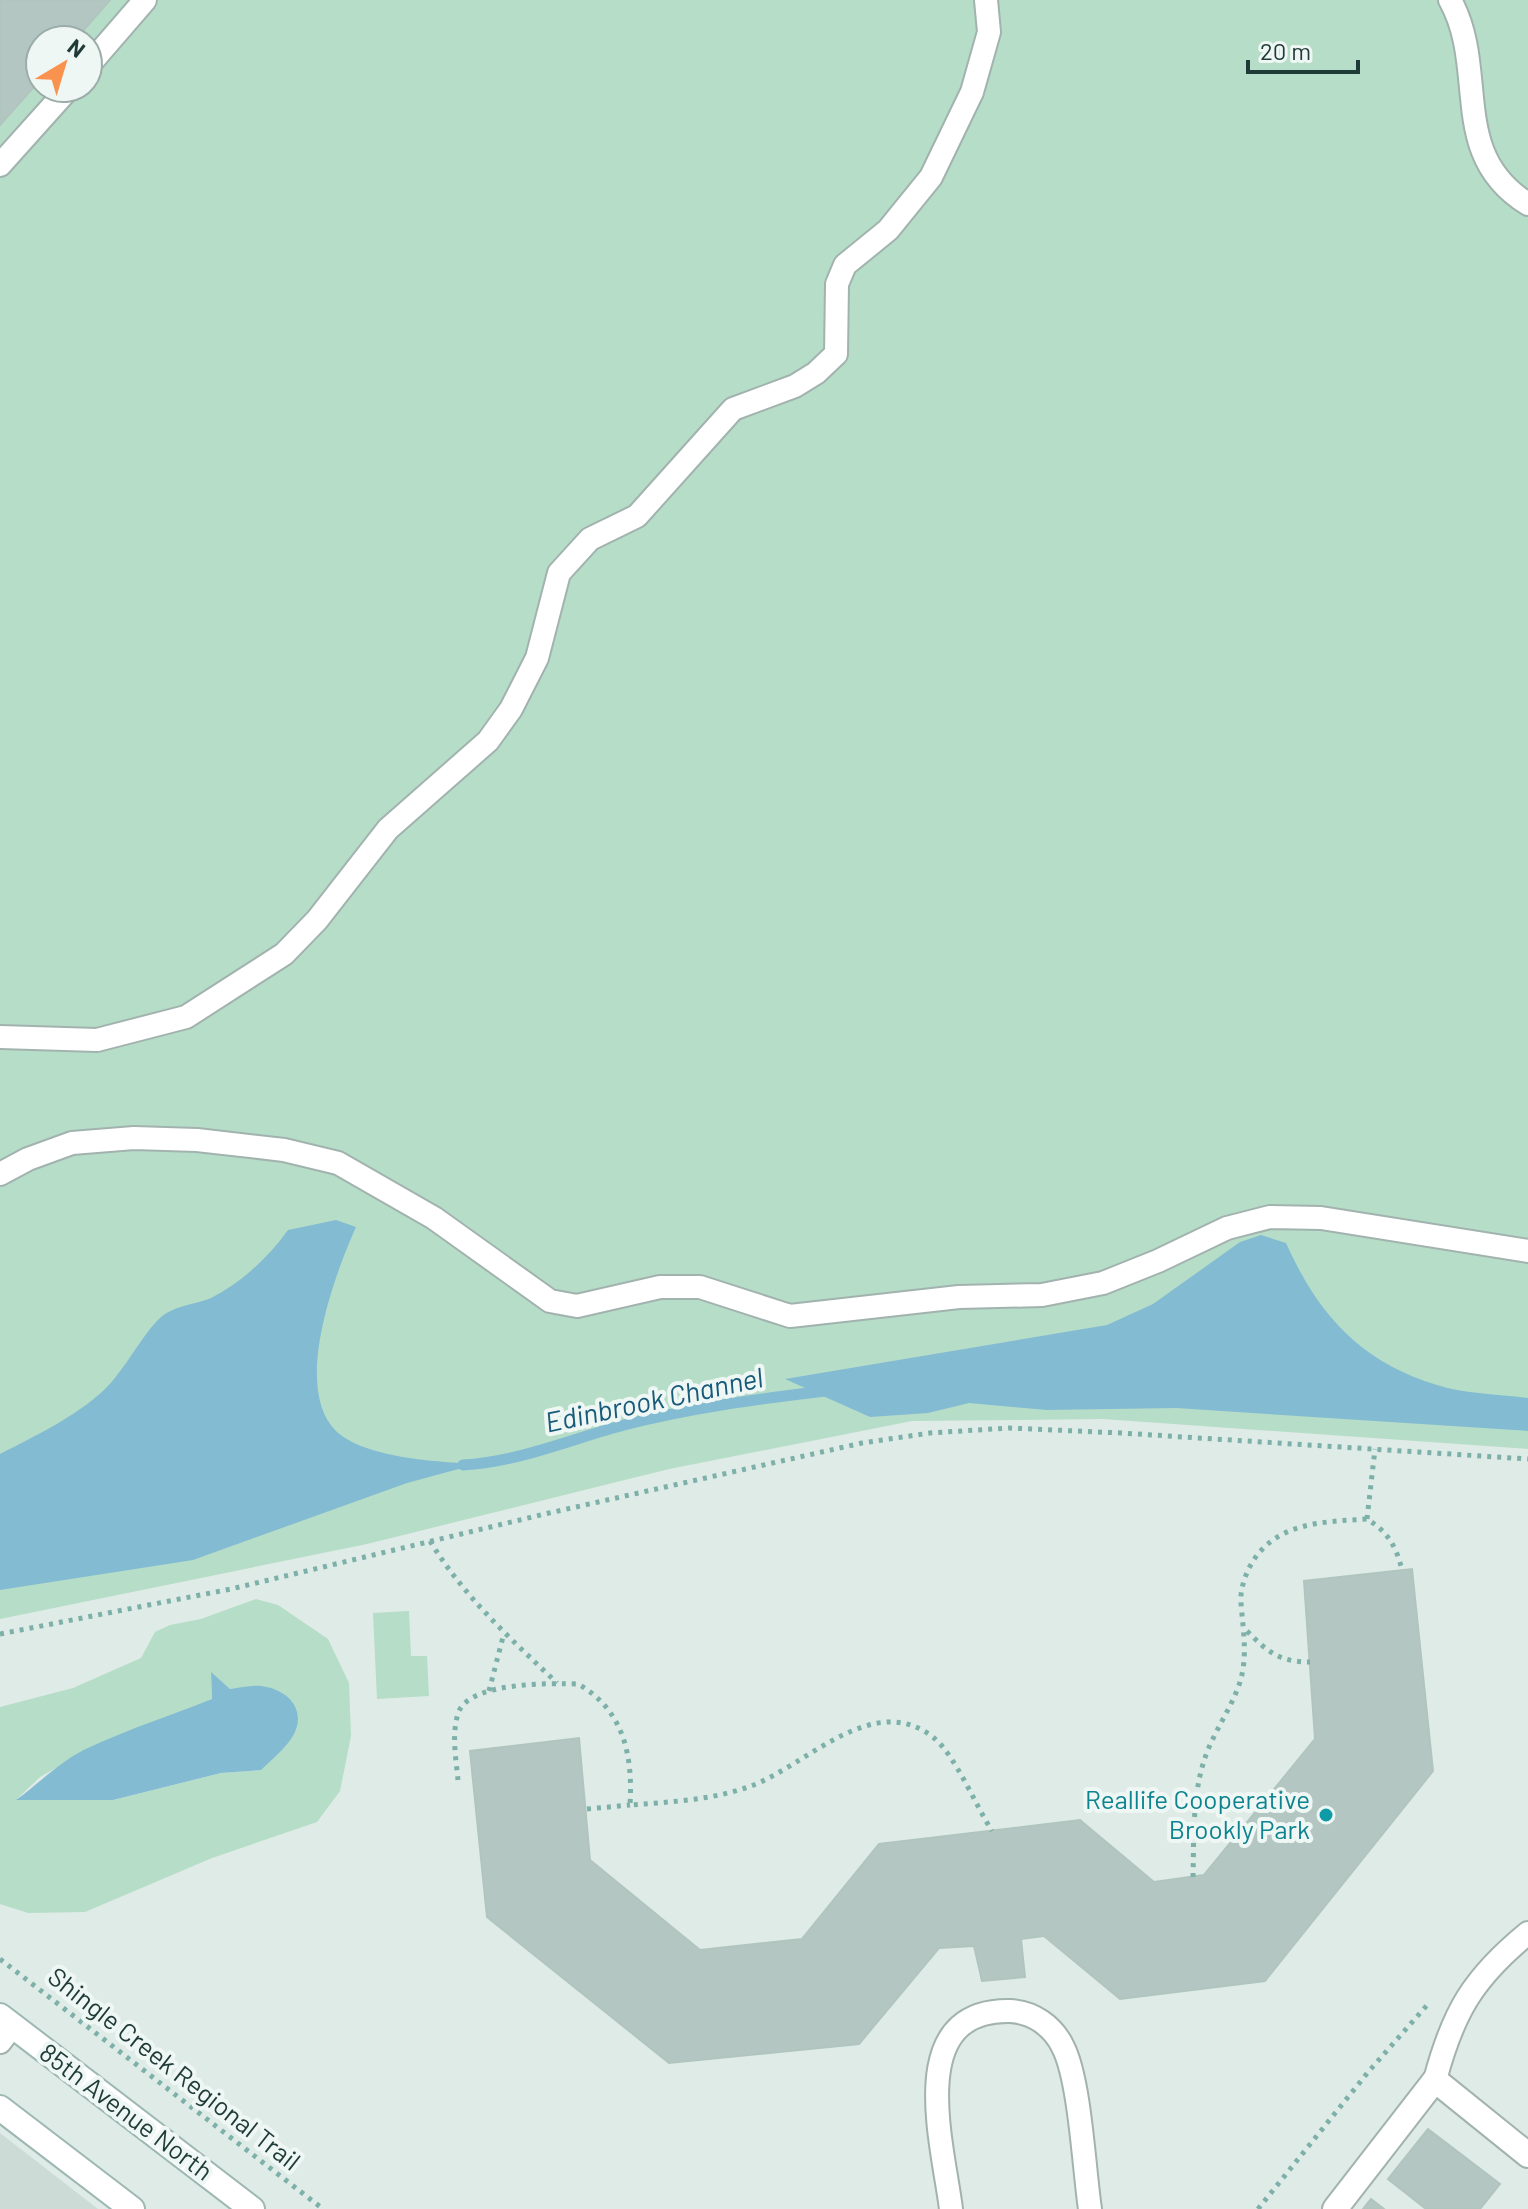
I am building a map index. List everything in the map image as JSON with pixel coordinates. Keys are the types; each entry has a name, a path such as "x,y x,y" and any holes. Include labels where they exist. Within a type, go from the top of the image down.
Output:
{"main road":[{"name":"85th Avenue North","path":"4,2028 252,2209"},
{"path":"1335,2209 1435,2080 1528,2155"},
{"path":"0,2108 132,2209"}],"lane":[{"path":"104,47 145,0"},
{"path":"0,1037 97,1040 186,1017 284,954 317,920 388,829 488,741 511,709 537,658 559,573 590,539 637,516 733,409 795,386 816,373 836,354 837,284 845,265 888,230 931,177 972,92 989,32 986,0"},
{"path":"1450,0 1456,11 1470,76 1480,152 1507,191 1528,204"},
{"path":"0,165 55,104"},
{"path":"0,1174 28,1159 72,1143 134,1138 197,1140 284,1150 338,1163 434,1218 550,1301 577,1306 660,1287 700,1287 790,1316 959,1297 1042,1295 1103,1283 1227,1228 1270,1217 1321,1218 1528,1251"},
{"path":"1435,2080 1448,2030 1471,1988 1528,1933"},
{"path":"951,2209 936,2087 938,2060 947,2041 962,2024 988,2012 1013,2011 1030,2014 1048,2027 1063,2046 1071,2073 1090,2209"}],"path":[{"path":"0,1634 231,1589 862,1443 930,1433 1009,1428 1528,1459"},
{"path":"1367,1519 1375,1449"},
{"path":"1193,1877 1198,1787 1205,1757 1240,1682 1246,1630 1241,1602 1243,1580 1255,1558 1273,1539 1301,1525 1367,1519 1386,1532 1397,1548 1402,1570"},
{"path":"430,1541 448,1572 504,1633 558,1683"},
{"path":"1246,1630 1271,1656 1281,1660 1310,1662"},
{"path":"489,1691 504,1633"},
{"path":"458,1780 455,1746 460,1709 470,1697 489,1691 558,1683 578,1684 610,1709 629,1756 630,1805"},
{"path":"587,1809 717,1795 751,1786 858,1727 885,1721 913,1727 935,1738 966,1781 969,1794 992,1831"},
{"name":"Shingle Creek Regional Trail","path":"0,1959 323,2209"},
{"path":"1258,2209 1369,2071 1436,1995"}],"shaded area":[{"path":"0,2133 98,2209 0,2209"}],"green space":[{"path":"0,0 1528,0 1528,1449 1103,1419 912,1421 669,1469 367,1544 0,1619"},
{"path":"256,1599 278,1605 328,1639 349,1683 351,1736 340,1791 317,1822 212,1858 85,1912 28,1913 0,1904 0,1707 73,1688 141,1658 155,1632 170,1625 201,1619","holes":["211,1673 230,1689 260,1686 261,1770 221,1773 113,1800 17,1799 40,1777 54,1769 212,1699"]},
{"path":"409,1611 411,1656 427,1656 429,1696 377,1699 373,1613"}],"water":[{"path":"336,1220 356,1227 338,1273 322,1330 317,1360 323,1412 336,1431 364,1447 403,1457 477,1464 407,1483 193,1560 0,1590 0,1454 93,1400 112,1382 160,1318 178,1308 211,1298 233,1285 263,1260 288,1230"},
{"path":"1261,1235 1286,1243 1298,1269 1327,1313 1363,1348 1409,1375 1437,1385 1528,1398 1528,1431 1176,1408 1047,1410 969,1403 928,1413 870,1417 785,1379 1107,1325 1153,1304 1240,1242"},
{"path":"211,1672 230,1689 272,1688 295,1706 298,1723 294,1733 285,1747 261,1770 221,1773 113,1800 16,1800 80,1752 212,1699"}],"building":[{"path":"0,0 110,0 89,24 24,24 24,98 0,125"},
{"name":"Reallife Cooperative Brookly Park","path":"1412,1569 1433,1771 1265,1981 1120,1999 1044,1936 1021,1939 1025,1977 982,1981 974,1946 939,1948 859,2044 669,2063 487,1917 470,1751 579,1738 590,1860 700,1950 802,1939 879,1844 1080,1820 1154,1882 1204,1875 1315,1739 1304,1581"},
{"path":"1428,2129 1500,2184 1480,2209 1426,2209 1388,2179"},
{"path":"1371,2199 1384,2209 1363,2209"}],"waterway":[{"name":"Edinbrook Channel","path":"463,1465 524,1455 624,1425 674,1414 825,1391"}],"place":[{"name":"Reallife Cooperative Brookly Park","path":"1326,1815"}]}
